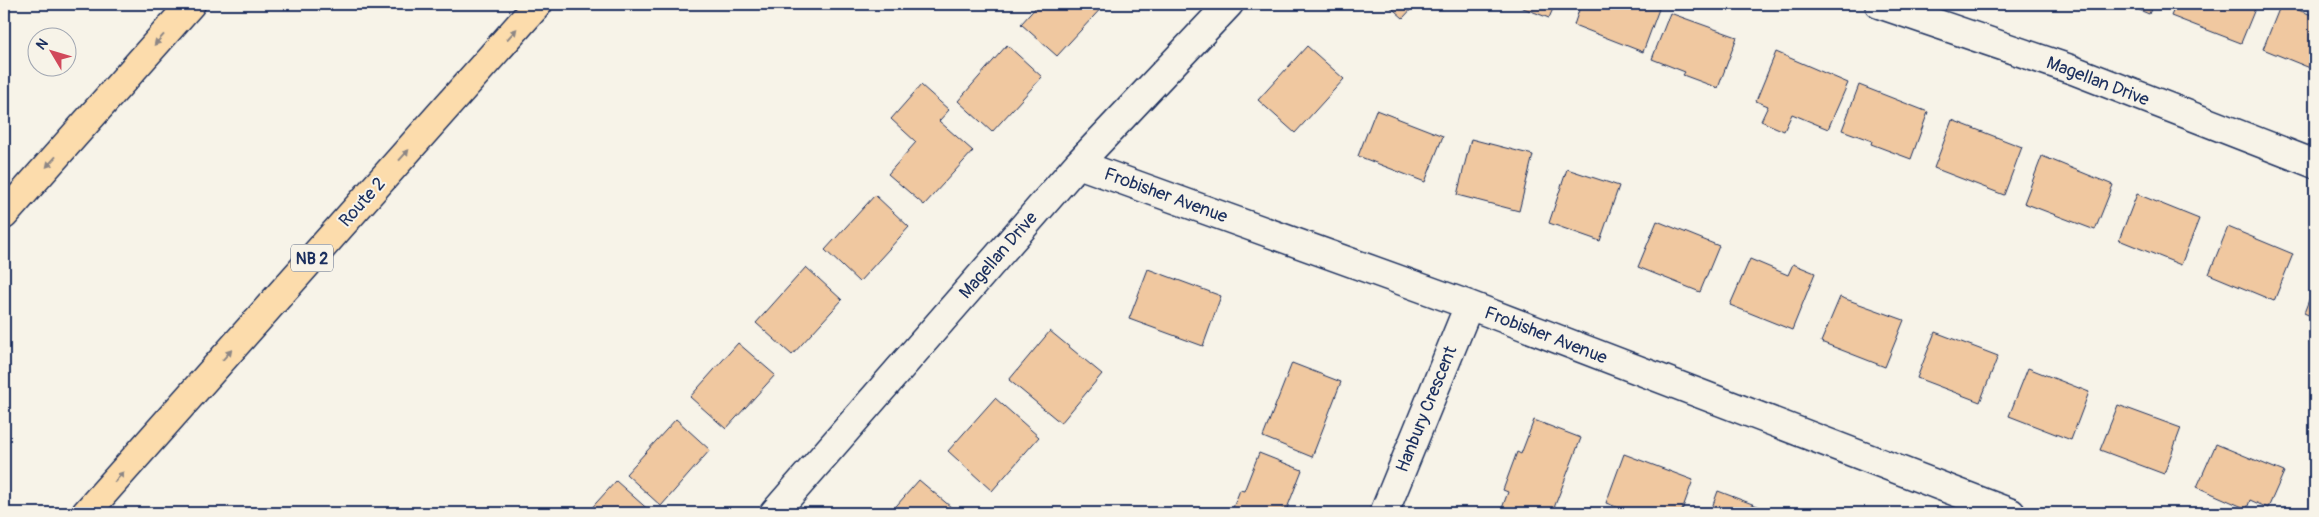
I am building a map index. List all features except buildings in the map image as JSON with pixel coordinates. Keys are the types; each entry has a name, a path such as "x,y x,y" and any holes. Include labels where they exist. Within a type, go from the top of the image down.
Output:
{"highway":[{"path":"4,215 191,4"},
{"name":"Route 2","path":"86,513 538,4"}],"street":[{"name":"Magellan Drive","path":"774,513 1078,164 1228,4"},
{"name":"Magellan Drive","path":"1879,4 2073,70 2315,164"},
{"name":"Frobisher Avenue","path":"1078,164 1469,305 2012,513"},
{"name":"Hanbury Crescent","path":"1384,513 1469,305"}]}
